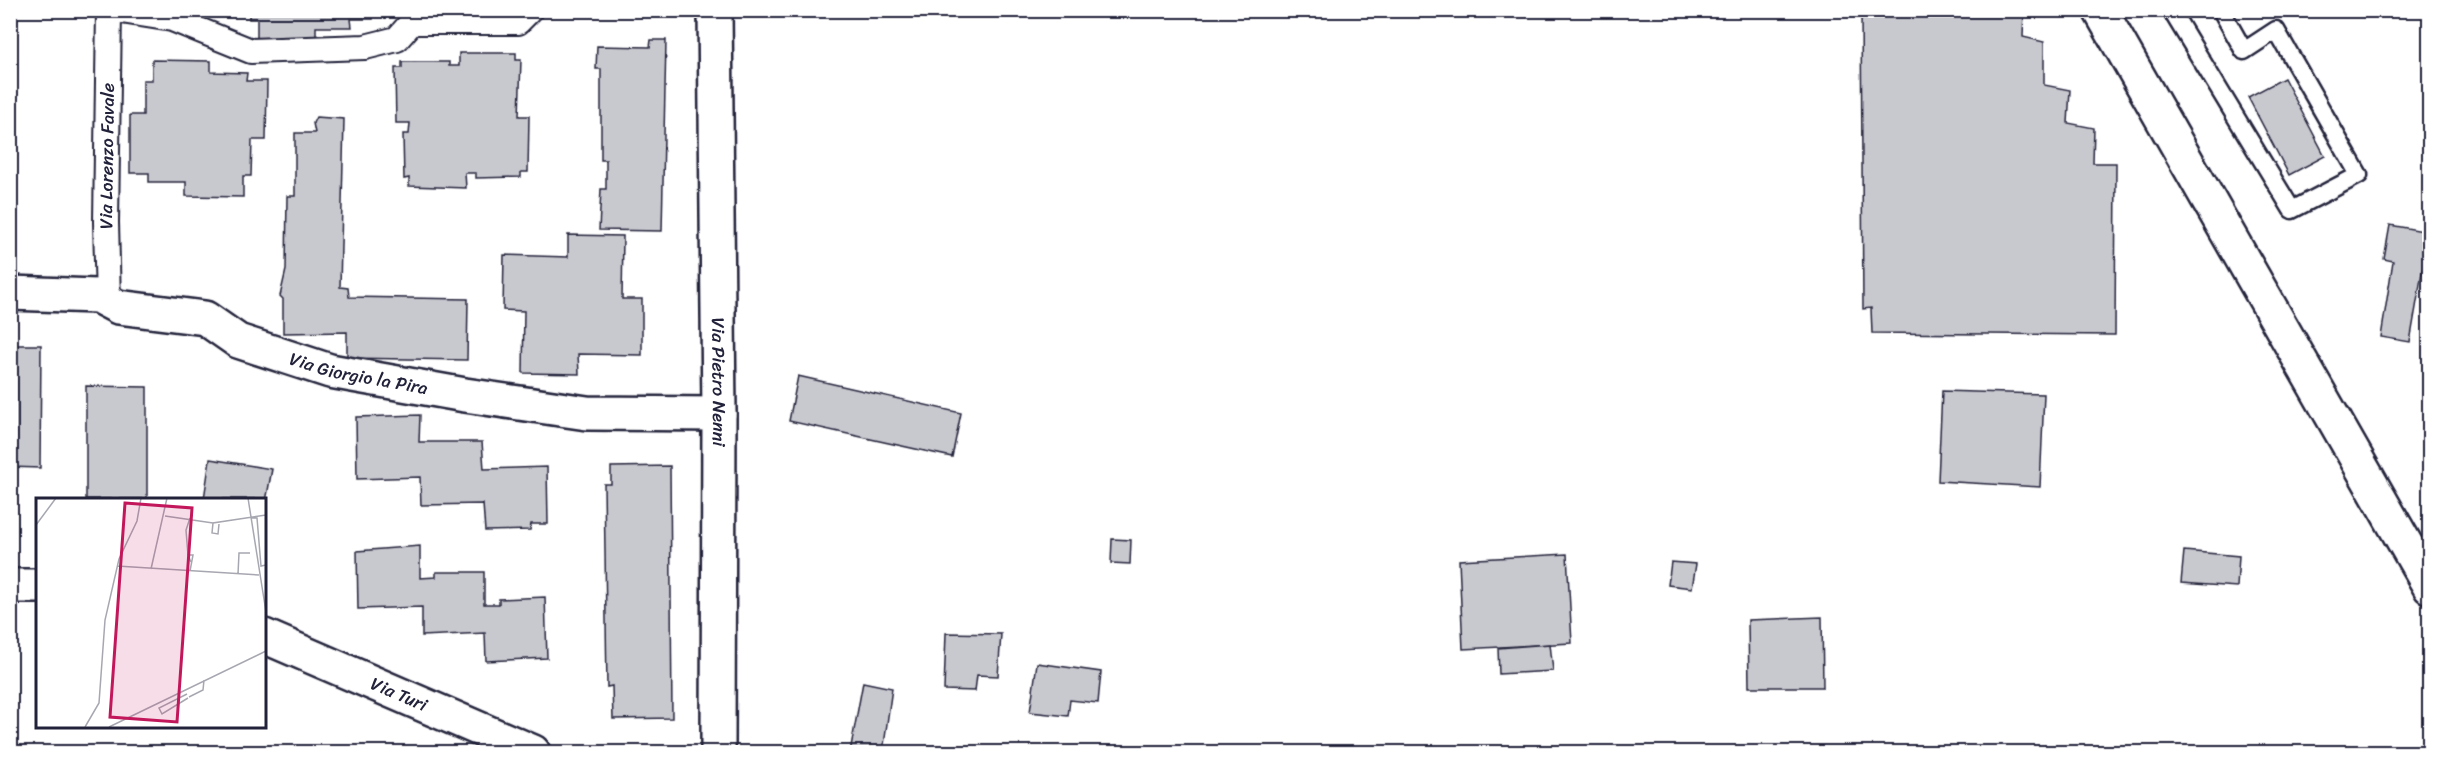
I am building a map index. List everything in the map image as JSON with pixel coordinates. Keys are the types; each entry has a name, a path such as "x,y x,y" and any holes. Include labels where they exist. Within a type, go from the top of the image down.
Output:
{"street":[{"name":"Via Lorenzo Favale","path":"108,302 106,222 110,10"},
{"path":"115,10 172,19 251,51 365,47 397,39 412,22 518,21 530,10"},
{"name":"Via Pietro Nenni","path":"715,10 719,414 718,753"},
{"path":"2100,10 2430,587"},
{"name":"Via Giorgio la Pira","path":"10,292 97,296 118,307 205,318 238,341 330,371 465,395 587,413 719,414"},
{"path":"10,586 36,586"},
{"name":"Via Turi","path":"266,637 533,753"}],"lane":[{"path":"2171,10 2292,210 2359,175 2276,30 2244,51 2221,10"}],"building":[{"path":"249,10 373,10 373,19 351,19 352,27 316,27 316,41 257,41 257,19 249,19"},
{"path":"1861,10 2024,10 2023,37 2044,42 2044,85 2070,90 2068,123 2094,128 2093,163 2116,163 2115,335 1872,333 1871,308 1863,309"},
{"path":"651,40 666,40 662,231 599,230 601,189 606,189 606,160 601,160 601,69 596,69 597,46 650,47"},
{"path":"459,53 516,53 516,60 521,60 519,116 529,116 528,172 521,172 521,177 476,178 476,173 465,173 466,188 409,186 409,178 404,179 403,134 409,134 410,123 396,123 395,68 402,68 402,62 449,62 449,66 459,66"},
{"path":"152,60 211,61 211,72 247,73 246,81 267,81 266,140 252,140 251,176 243,176 243,197 186,196 186,182 149,182 149,173 130,173 130,115 143,115 143,80 152,80"},
{"path":"2284,78 2325,156 2289,175 2248,97"},
{"path":"316,117 344,119 340,287 348,288 349,297 468,299 467,360 347,358 347,332 283,333 283,299 280,296 286,270 287,196 295,196 295,133 315,133 313,123"},
{"path":"2390,225 2429,232 2410,342 2381,337 2393,261 2384,259"},
{"path":"568,235 623,236 622,299 642,299 642,355 578,354 579,374 523,373 524,311 503,310 504,255 568,257"},
{"path":"10,345 41,345 40,468 10,467"},
{"path":"798,376 961,413 952,457 789,421"},
{"path":"86,386 147,387 147,498 86,498"},
{"path":"1942,391 2044,394 2040,487 1938,481"},
{"path":"420,415 419,442 482,442 484,469 547,467 548,524 531,524 530,530 485,531 483,504 421,505 420,477 357,479 356,417"},
{"path":"210,459 272,469 266,501 266,498 204,498"},
{"path":"670,466 672,718 613,719 612,686 607,687 604,484 611,484 611,467"},
{"path":"1112,539 1131,540 1130,564 1111,563"},
{"path":"420,546 420,578 436,577 436,572 484,572 484,604 499,604 499,599 545,597 547,658 486,661 485,633 422,636 422,607 358,609 357,551"},
{"path":"2184,551 2239,556 2237,587 2181,583"},
{"path":"1567,554 1572,643 1463,649 1459,560"},
{"path":"1671,562 1696,564 1692,588 1668,585"},
{"path":"1822,617 1823,687 1749,687 1748,620"},
{"path":"946,633 1001,634 998,676 977,675 975,691 944,690"},
{"path":"1550,644 1553,671 1499,674 1498,648"},
{"path":"1037,663 1101,672 1098,703 1070,700 1068,716 1030,712"},
{"path":"863,682 892,688 883,752 850,752"}]}
